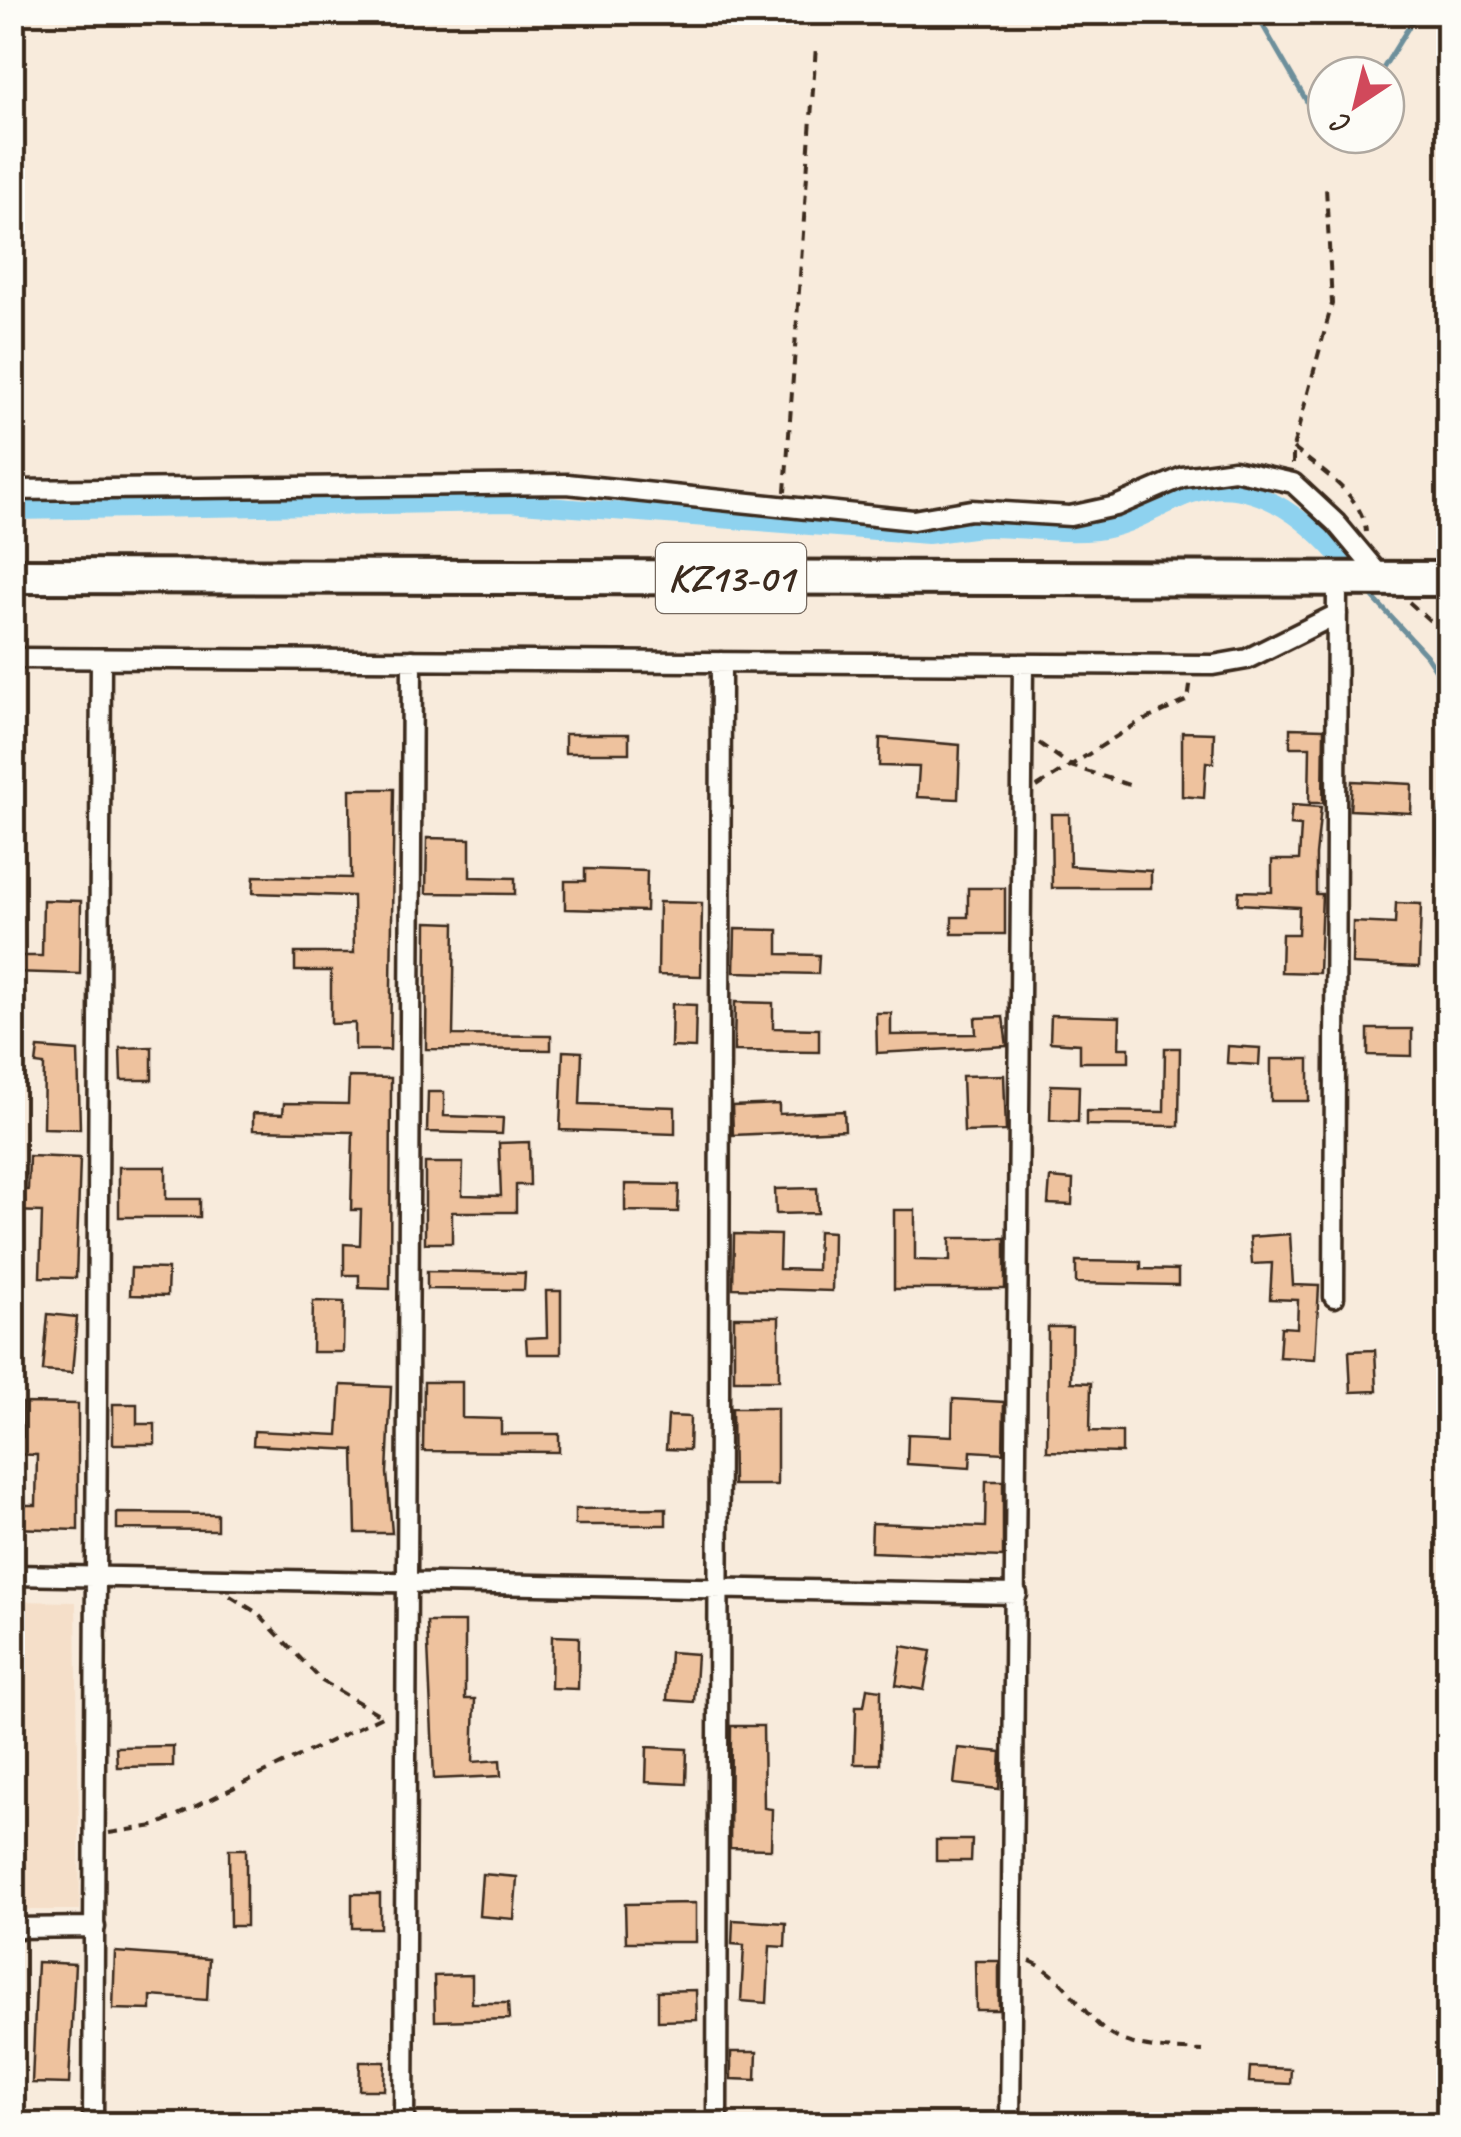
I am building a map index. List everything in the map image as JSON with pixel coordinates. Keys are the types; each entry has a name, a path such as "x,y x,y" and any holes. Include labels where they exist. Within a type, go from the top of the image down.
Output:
{"highway":[{"name":"KZ13-01","path":"12,576 1337,580 1376,570 1448,579"}],"street":[{"path":"12,490 567,484 914,520 971,510 1070,516 1116,506 1183,478 1234,470 1293,483 1376,570"},
{"path":"1334,1296 1337,580"},
{"path":"12,658 1192,665 1247,659 1337,614"},
{"path":"93,2124 101,658"},
{"path":"404,2124 412,660"},
{"path":"717,2124 721,662"},
{"path":"1010,2124 1023,664"},
{"path":"12,1574 1017,1594"},
{"path":"12,1928 96,1928"}],"path":[{"path":"784,507 816,46"},
{"path":"1293,483 1292,448 1332,304 1326,187"},
{"path":"1292,448 1340,486 1364,518 1376,570 1448,637"},
{"path":"1022,797 1136,724 1188,700 1192,665"},
{"path":"1023,732 1072,766 1129,785"},
{"path":"200,1578 256,1612 322,1681 382,1716"},
{"path":"95,1835 154,1826 406,1704"},
{"path":"1012,1953 1050,1970 1106,2031 1144,2048 1203,2051"}],"shaded area":[{"path":"13,1601 76,1602 80,1910 13,1910"}],"building":[{"path":"1290,728 1324,729 1323,803 1309,803 1310,747 1290,747"},
{"path":"1182,732 1214,733 1213,763 1206,762 1204,798 1182,796"},
{"path":"565,734 629,734 629,753 565,753"},
{"path":"880,738 960,745 958,799 917,797 919,767 879,766"},
{"path":"1352,781 1412,784 1411,813 1350,810"},
{"path":"350,789 394,789 390,1050 355,1050 355,1023 331,1024 331,971 295,971 295,953 354,953 353,896 253,893 254,876 351,878"},
{"path":"1292,805 1321,807 1316,855 1316,894 1322,894 1319,973 1281,972 1282,934 1298,934 1299,907 1238,904 1239,891 1272,892 1272,860 1299,860 1301,826 1290,825"},
{"path":"1051,814 1069,814 1070,866 1151,871 1151,888 1052,888"},
{"path":"427,838 470,839 470,877 515,878 515,894 426,893"},
{"path":"585,869 647,871 646,911 565,909 565,881 585,881"},
{"path":"968,888 1005,888 1005,934 952,934 952,917 968,917"},
{"path":"43,900 81,901 80,974 12,972 12,956 42,956"},
{"path":"659,902 702,903 701,976 658,975"},
{"path":"1396,903 1421,904 1419,967 1352,964 1353,922 1395,924"},
{"path":"427,922 455,923 453,1035 551,1036 551,1050 426,1049"},
{"path":"735,929 778,930 778,954 819,955 818,974 734,972"},
{"path":"735,1002 773,1003 773,1028 819,1029 819,1052 734,1051"},
{"path":"672,1004 696,1005 695,1048 671,1047"},
{"path":"876,1013 891,1013 891,1035 976,1034 975,1018 1003,1017 1007,1046 877,1053"},
{"path":"1051,1015 1120,1017 1119,1048 1129,1048 1129,1062 1080,1062 1080,1044 1050,1042"},
{"path":"1368,1029 1412,1029 1412,1056 1368,1055"},
{"path":"1228,1046 1260,1048 1259,1065 1227,1063"},
{"path":"152,1047 152,1080 121,1080 120,1048"},
{"path":"38,1048 78,1051 80,1129 43,1128 44,1065 36,1064"},
{"path":"1165,1048 1180,1048 1179,1126 1086,1125 1086,1111 1164,1112"},
{"path":"563,1051 582,1052 580,1104 675,1107 675,1134 560,1130"},
{"path":"1271,1059 1309,1059 1309,1101 1271,1101"},
{"path":"1004,1075 1006,1131 964,1132 962,1076"},
{"path":"349,1077 391,1078 390,1289 359,1288 359,1275 344,1275 344,1244 360,1245 361,1210 351,1210 353,1132 253,1130 253,1113 283,1114 284,1103 348,1104"},
{"path":"1051,1085 1079,1086 1078,1122 1050,1120"},
{"path":"428,1092 444,1092 444,1116 503,1118 502,1134 427,1132"},
{"path":"779,1104 779,1114 844,1111 845,1130 733,1135 732,1106"},
{"path":"529,1142 530,1185 516,1185 516,1212 452,1212 452,1243 425,1243 425,1163 463,1163 462,1195 501,1196 499,1143"},
{"path":"29,1156 80,1158 76,1278 40,1277 42,1212 12,1211 12,1190 28,1190"},
{"path":"119,1167 166,1167 166,1199 200,1199 200,1217 119,1217"},
{"path":"1050,1178 1073,1180 1072,1205 1048,1204"},
{"path":"625,1184 679,1185 678,1212 625,1211"},
{"path":"817,1188 818,1213 776,1214 775,1189"},
{"path":"894,1210 915,1210 915,1260 950,1261 950,1238 1005,1238 1005,1289 894,1289"},
{"path":"818,1231 833,1232 832,1291 733,1288 734,1234 780,1235 779,1269 817,1270"},
{"path":"1290,1234 1293,1285 1319,1286 1315,1359 1279,1357 1281,1327 1297,1328 1298,1300 1270,1299 1272,1263 1252,1264 1250,1237"},
{"path":"1076,1261 1141,1262 1141,1269 1178,1270 1178,1285 1076,1283"},
{"path":"131,1268 168,1269 167,1296 130,1295"},
{"path":"427,1271 525,1273 524,1290 427,1289"},
{"path":"546,1291 561,1291 561,1354 527,1354 526,1338 547,1337"},
{"path":"313,1301 344,1302 343,1352 312,1352"},
{"path":"48,1314 77,1317 72,1373 43,1371"},
{"path":"734,1317 779,1317 779,1380 734,1380"},
{"path":"1048,1327 1072,1327 1071,1382 1091,1383 1090,1431 1122,1432 1122,1453 1047,1451"},
{"path":"1375,1350 1377,1391 1351,1392 1349,1351"},
{"path":"424,1382 462,1382 462,1418 501,1419 501,1434 559,1434 559,1452 423,1451"},
{"path":"341,1385 391,1387 387,1473 392,1533 356,1533 354,1450 253,1445 254,1431 338,1435"},
{"path":"953,1399 1004,1402 1003,1453 971,1451 970,1468 907,1464 908,1434 952,1436"},
{"path":"23,1403 78,1404 78,1530 12,1528 14,1505 36,1505 37,1455 12,1454 12,1437 23,1437"},
{"path":"113,1404 137,1404 137,1424 155,1424 155,1444 113,1444"},
{"path":"732,1408 777,1408 777,1485 733,1485"},
{"path":"668,1416 690,1417 689,1450 666,1449"},
{"path":"986,1481 1003,1481 1003,1557 871,1552 872,1523 985,1527"},
{"path":"666,1508 666,1525 575,1525 575,1509"},
{"path":"117,1513 217,1514 217,1530 117,1529"},
{"path":"427,1622 465,1622 465,1699 475,1699 473,1762 500,1760 501,1776 434,1779"},
{"path":"552,1636 579,1637 578,1689 551,1688"},
{"path":"902,1646 931,1651 924,1690 896,1685"},
{"path":"670,1652 697,1654 694,1702 667,1700"},
{"path":"867,1688 881,1690 880,1764 854,1764 856,1706 864,1706"},
{"path":"731,1726 763,1726 764,1808 772,1809 771,1849 730,1848"},
{"path":"173,1746 173,1766 117,1767 116,1747"},
{"path":"647,1747 687,1749 686,1784 646,1782"},
{"path":"958,1748 1001,1752 999,1789 954,1784"},
{"path":"936,1840 972,1840 971,1861 936,1861"},
{"path":"229,1849 246,1849 246,1926 230,1926"},
{"path":"482,1874 517,1877 514,1919 479,1916"},
{"path":"352,1894 380,1894 380,1928 352,1928"},
{"path":"696,1903 696,1942 626,1942 625,1904"},
{"path":"733,1920 786,1923 785,1947 770,1946 767,2003 741,2001 744,1945 732,1944"},
{"path":"115,1952 209,1959 207,2000 151,1996 151,2010 113,2009"},
{"path":"975,1961 999,1961 999,2010 976,2010"},
{"path":"37,1962 75,1964 69,2084 32,2083"},
{"path":"472,1975 472,2003 508,2003 509,2019 435,2021 434,1976"},
{"path":"696,1990 697,2020 658,2021 658,1991"},
{"path":"731,2052 757,2052 756,2080 731,2079"},
{"path":"360,2062 385,2062 384,2090 359,2090"},
{"path":"1250,2067 1291,2069 1290,2084 1249,2082"}],"waterway":[{"path":"1255,12 1306,100"},
{"path":"1391,55 1418,12"},
{"path":"12,511 508,503 928,535 989,528 1096,531 1132,521 1189,495 1238,491 1284,508 1323,540 1356,577"},
{"path":"1367,591 1426,655 1448,688"},
{"path":"1448,781 1439,844 1448,882"}]}
